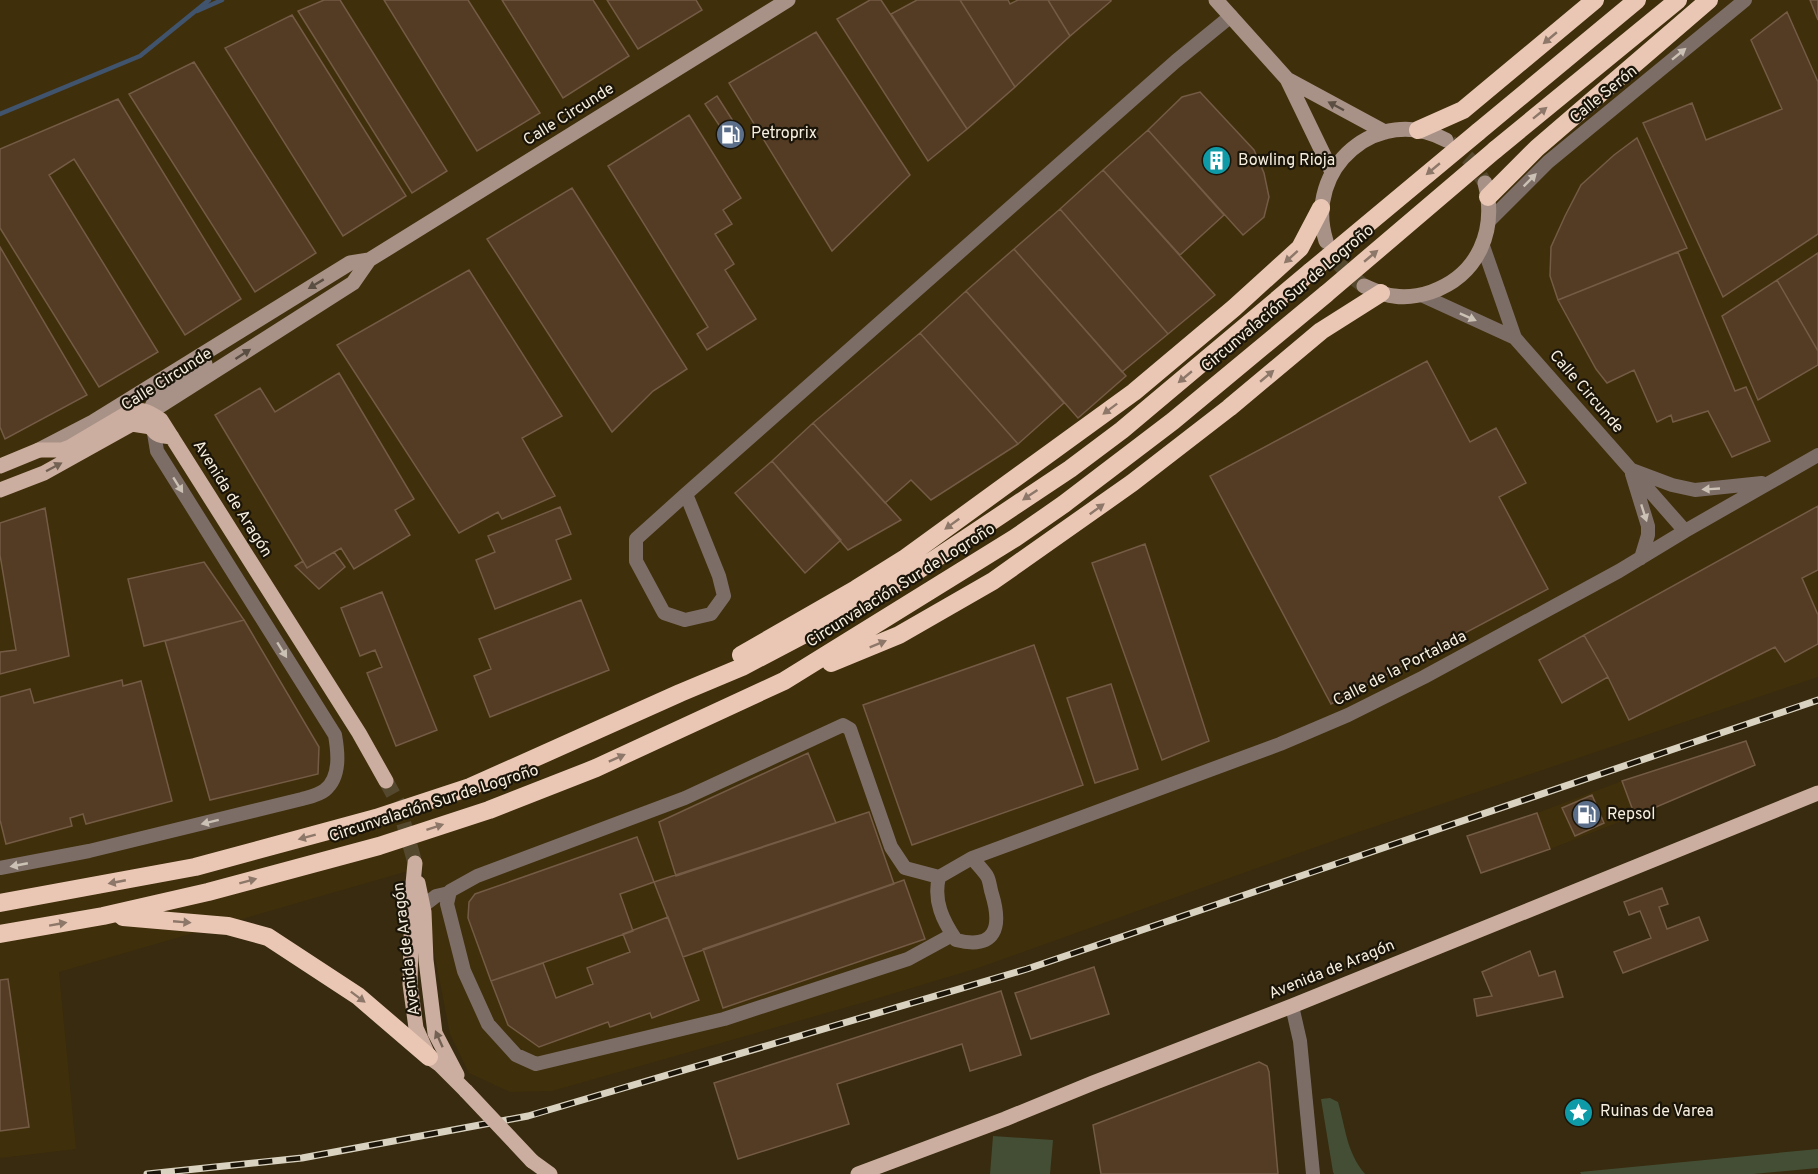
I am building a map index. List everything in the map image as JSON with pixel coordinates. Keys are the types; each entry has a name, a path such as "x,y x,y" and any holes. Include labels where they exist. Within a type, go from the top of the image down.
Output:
{"highway":[{"path":"1418,130 1463,110 1595,0"},
{"name":"Circunvalación Sur de Logroño","path":"0,903 195,867 376,818 470,787 742,667 858,606 975,533 1070,469 1122,429 1637,0"},
{"name":"Circunvalación Sur de Logroño","path":"0,934 103,916 208,892 347,855 489,810 596,768 784,681 1015,538 1064,504 1173,421 1495,150 1678,0"},
{"path":"1486,190 1709,0"},
{"path":"680,693 904,559 1134,392 1300,249 1321,208"},
{"path":"784,681 899,635 993,581 1132,483 1229,408 1321,331 1381,293"},
{"path":"103,916 228,926 268,936 358,996 429,1057"}],"main road":[{"name":"Calle Circunde","path":"0,466 39,450 93,422 350,263 369,260 788,0"},
{"path":"1216,0 1287,80 1332,172"},
{"path":"1287,80 1385,132"},
{"path":"1326,241 1321,208 1325,189 1332,172 1346,154 1364,140 1385,132 1402,129 1418,130 1446,140"},
{"path":"1364,286 1394,296 1421,295 1447,286 1468,269 1483,246 1489,222 1486,190"},
{"name":"Calle Circunde","path":"0,490 44,472 148,422 168,402 353,283 369,260"},
{"path":"148,422 157,396 210,360 221,351 232,336"},
{"path":"39,450 62,450 70,447 138,409 148,422"},
{"name":"Avenida de Aragón","path":"148,422 172,437 359,733 386,781"},
{"name":"Avenida de Aragón","path":"858,1174 1292,1006 1818,793"},
{"name":"Avenida de Aragón","path":"465,1090 435,1033 426,960 423,906 415,863 410,984 416,1028 429,1057 465,1090 532,1161 550,1174"}],"street":[{"name":"Calle Serón","path":"1489,222 1548,162 1745,0"},
{"path":"686,494 720,576 724,596 711,614 685,620 664,613 636,561 636,539 686,494 1149,85 1231,16"},
{"name":"Calle Circunde","path":"1483,246 1515,338 1685,531"},
{"name":"Calle Circunde","path":"1421,295 1515,338"},
{"path":"0,868 89,851 302,799 325,790 334,776 339,757 335,735 157,451 148,422"},
{"name":"Calle de la Portalada","path":"939,877 972,858 1280,744 1348,715 1424,677 1641,558 1818,455"},
{"name":"Calle Circunde","path":"1630,469 1672,485 1695,490 1769,483"},
{"name":"Calle Circunde","path":"1630,469 1648,525 1648,536 1641,558"},
{"path":"423,906 436,896 449,893 477,876 685,798 843,725 850,729 891,847 905,868 939,877 936,888 938,906 952,935 956,940 967,943 983,942 993,933 998,920 988,877 972,858"},
{"path":"449,893 447,904 464,971 488,1024 516,1055 536,1064 724,1019 908,959 952,935"},
{"path":"1292,1006 1300,1041 1313,1174"}],"shaded area":[{"path":"0,0 1818,0 1818,677 1347,836 981,967 552,1091 510,1092 469,1073 450,1034 433,946 422,867 59,972 76,1149 0,1158"},
{"name":"Repsol","path":"1622,781 1635,816 1550,849 1537,813"}],"green space":[{"path":"1330,1098 1338,1102 1350,1148 1365,1174 1334,1174 1333,1172 1321,1099"},
{"path":"993,1136 1053,1140 1050,1174 990,1174"},
{"path":"1818,1149 1818,1168 1753,1174 1581,1174 1580,1172"}],"building":[{"path":"324,0 340,0 447,171 412,193 298,11"},
{"path":"384,0 468,0 540,113 477,151"},
{"path":"502,0 593,0 629,56 563,98"},
{"path":"607,0 696,0 702,10 638,49"},
{"path":"870,0 881,0 967,129 928,161 837,19"},
{"path":"917,0 960,0 1015,87 967,129 891,14"},
{"path":"960,0 1008,0 1010,4 1018,0 1048,0 1070,36 1015,87"},
{"path":"1048,0 1111,0 1111,1 1070,36"},
{"path":"1810,0 1818,0 1818,20"},
{"path":"1787,12 1818,82 1818,234 1723,297 1643,123 1692,103 1706,140 1782,109 1751,40"},
{"path":"292,15 406,196 343,236 225,48"},
{"path":"816,32 910,175 832,251 729,83"},
{"path":"194,62 316,253 255,292 129,94"},
{"name":"Bowling Rioja","path":"1200,92 1254,150 1264,173 1269,197 1264,217 1243,235 1148,130 1182,97"},
{"path":"717,96 735,124 723,131 705,104"},
{"path":"118,99 241,299 185,335 74,159 49,175 158,352 99,387 0,228 0,149"},
{"path":"689,115 741,198 723,210 732,224 715,234 734,264 725,270 756,319 707,350 697,334 708,327 608,166"},
{"path":"1148,130 1224,215 1180,255 1103,170"},
{"path":"1637,138 1687,248 1558,300 1550,276 1551,247 1565,216 1581,185"},
{"path":"1103,170 1215,295 1168,334 1060,209"},
{"path":"572,188 687,369 653,391 612,432 487,239"},
{"path":"1060,209 1168,334 1122,372 1014,249"},
{"path":"0,247 87,395 5,439 0,427"},
{"path":"1014,249 1126,376 1078,418 966,291"},
{"path":"1678,252 1735,391 1746,387 1770,441 1732,457 1708,411 1673,422 1671,415 1657,422 1634,370 1607,383 1596,369 1558,300"},
{"path":"1818,253 1818,351 1777,280"},
{"path":"469,270 562,416 522,438 555,496 502,519 498,512 459,533 337,345"},
{"path":"1777,280 1818,351 1818,365 1758,400 1722,316"},
{"path":"966,291 1064,403 1018,444 920,333"},
{"path":"920,333 1018,444 931,500 911,480 885,503 813,423"},
{"path":"1427,361 1470,442 1496,428 1526,483 1499,497 1548,589 1331,704 1210,476"},
{"path":"339,373 414,499 395,510 410,535 354,569 341,548 307,568 215,415 260,388 275,412"},
{"path":"813,423 901,520 848,550 772,461"},
{"path":"772,461 841,540 805,573 735,493"},
{"path":"1818,506 1818,570 1802,578 1818,615 1818,644 1785,662 1775,647 1629,720 1584,635"},
{"path":"560,507 571,534 556,540 571,579 495,609 476,560 495,552 488,536"},
{"path":"45,508 69,656 0,674 0,652 16,650 0,555 0,523"},
{"path":"1145,544 1209,741 1162,760 1092,563"},
{"path":"334,552 345,567 319,589 295,566 303,561 307,568"},
{"path":"204,562 244,620 144,646 128,579"},
{"path":"382,592 437,730 396,746 367,673 382,667 375,650 360,656 341,608"},
{"path":"581,600 609,670 490,717 474,676 491,669 479,639"},
{"path":"244,620 319,747 318,774 210,800 165,641"},
{"path":"1584,635 1608,677 1562,703 1539,660"},
{"path":"1034,645 1083,785 912,845 863,705"},
{"path":"122,680 123,686 141,681 172,801 86,824 83,814 70,818 72,826 6,844 0,820 0,697 30,689 34,703"},
{"path":"1111,684 1138,769 1095,783 1067,698"},
{"path":"1746,741 1755,765 1635,816 1622,781"},
{"path":"808,753 836,823 676,876 659,822"},
{"path":"1592,795 1604,823 1575,836 1562,808"},
{"path":"869,812 894,884 683,957 654,882"},
{"path":"1537,813 1550,849 1481,873 1467,836"},
{"path":"637,837 654,882 620,894 633,931 491,981 468,918 469,902 475,894"},
{"path":"904,880 925,939 723,1008 703,949"},
{"path":"1662,888 1668,904 1659,907 1667,929 1699,917 1708,940 1623,973 1614,952 1651,938 1640,911 1629,915 1624,902"},
{"path":"668,917 699,1000 652,1018 650,1013 610,1027 608,1022 539,1047 508,1025 491,981 543,963 556,998 593,984 587,968 630,952 623,934"},
{"path":"1530,951 1539,976 1555,971 1563,997 1477,1016 1474,999 1492,996 1482,972"},
{"path":"1094,967 1109,1014 1031,1039 1015,993"},
{"path":"8,979 29,1127 0,1131 0,980"},
{"path":"1001,991 1021,1055 970,1071 962,1044 837,1084 849,1124 738,1159 714,1083"},
{"path":"1259,1062 1267,1066 1269,1072 1278,1174 1101,1174 1093,1125"}],"waterway":[{"path":"0,114 140,56 209,0"},
{"path":"197,11 222,0"}],"tunnel":[{"path":"1450,142 1470,160 1485,183"},
{"path":"1328,244 1338,262 1364,286"},
{"path":"386,781 398,803 415,863"}],"railway":[{"path":"147,1174 302,1158 528,1116 1027,969 1818,700"}],"place":[{"name":"Petroprix","path":"730,134"},
{"name":"Bowling Rioja","path":"1217,161"},
{"name":"Repsol","path":"1586,815"},
{"name":"Ruinas de Varea","path":"1579,1112"}]}
